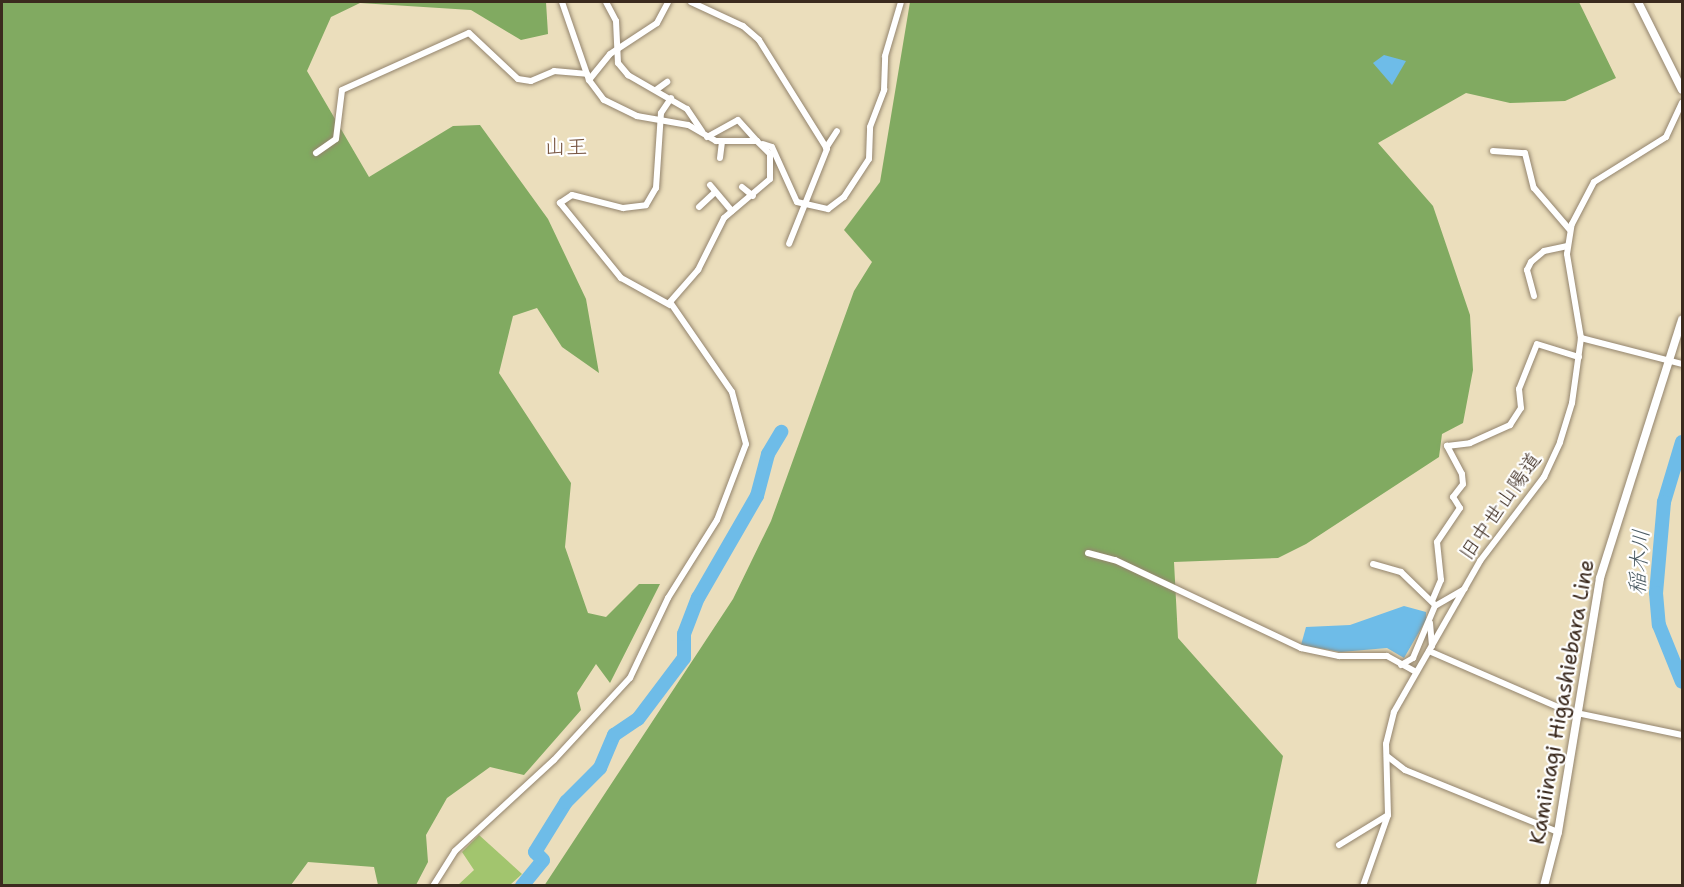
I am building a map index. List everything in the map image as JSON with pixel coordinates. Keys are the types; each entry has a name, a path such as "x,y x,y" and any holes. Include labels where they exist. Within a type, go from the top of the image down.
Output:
{"main road":[{"path":"1638,2 1682,87"},
{"name":"Kamiinagi Higashiebara Line","path":"1544,885 1558,832 1600,578 1683,320"}],"street":[{"path":"562,2 588,77 598,94 619,108 662,120 722,142 760,142 772,147 794,199 806,206 824,209 838,203 869,159 874,110 884,90 885,56 901,2"},
{"path":"606,2 616,21 617,51 628,75 670,98 693,116 705,135"},
{"path":"588,77 617,51 657,23 668,2"},
{"path":"691,2 743,26 759,40 826,148"},
{"path":"316,153 336,139 342,90 469,33 518,79 531,81 554,71 588,77"},
{"path":"656,90 667,82"},
{"path":"433,885 455,851 555,760 630,678 732,486 746,444 742,415 715,364 670,305 621,278 560,202 572,195 623,208 646,205 656,188 662,120 670,98"},
{"name":"旧中世山陽道","path":"1363,885 1388,815 1387,756 1394,712 1464,588 1553,461 1572,403 1581,338 1567,246 1570,230 1594,182 1666,138 1683,103"},
{"path":"670,305 675,290 698,270 732,211 753,196 773,170 760,142 738,120 705,135"},
{"path":"789,244 794,220 806,206 826,148 837,131"},
{"path":"720,158 722,142"},
{"path":"1493,151 1525,153 1534,188 1570,230"},
{"path":"710,185 732,211"},
{"path":"742,187 753,196"},
{"path":"699,207 715,192"},
{"path":"1533,296 1527,270 1531,262 1544,251 1567,246"},
{"path":"1581,338 1683,364"},
{"path":"1579,357 1537,345 1519,389 1521,408 1510,425 1470,443 1447,446 1462,474 1462,484 1453,497 1461,508 1437,542 1441,580 1430,620 1430,649 1576,713 1683,735"},
{"path":"1088,553 1115,560 1301,648 1339,656 1387,656 1416,672"},
{"path":"1373,564 1401,572 1433,604"},
{"path":"1433,604 1464,588"},
{"path":"1401,665 1413,658 1430,620"},
{"path":"1387,756 1405,770 1558,832"},
{"path":"1339,845 1388,815"}],"green space":[{"path":"2,2 546,2 548,34 521,40 471,10 360,3 331,17 307,71 369,177 453,126 480,125 548,219 586,299 599,373 562,347 537,308 513,316 499,373 571,483 565,547 588,613 606,617 639,584 660,584 610,683 596,664 577,693 581,710 524,775 490,767 447,798 426,835 428,862 416,885 378,885 374,867 308,862 291,885 2,886"},
{"path":"910,2 1579,2 1616,78 1565,101 1510,103 1466,93 1378,143 1433,206 1470,315 1473,370 1463,423 1442,434 1439,457 1306,544 1278,558 1174,562 1178,638 1283,756 1256,885 544,886 733,599 771,521 854,291 872,262 844,230 880,182"},
{"path":"479,835 522,874 510,885 458,885 474,870 462,852"}],"water":[{"path":"1384,55 1406,61 1392,85 1373,63"},
{"path":"1404,606 1426,612 1426,620 1404,658 1387,648 1341,652 1301,645 1306,627 1350,625"}],"waterway":[{"path":"522,886 543,860 535,852 566,802 600,768 614,735 638,719 684,658 684,634 698,598 757,496 768,454 781,432"},
{"name":"稲木川","path":"1682,442 1664,502 1656,593 1659,625 1682,682"}],"district":[{"name":"山王","path":"566,147"}]}
